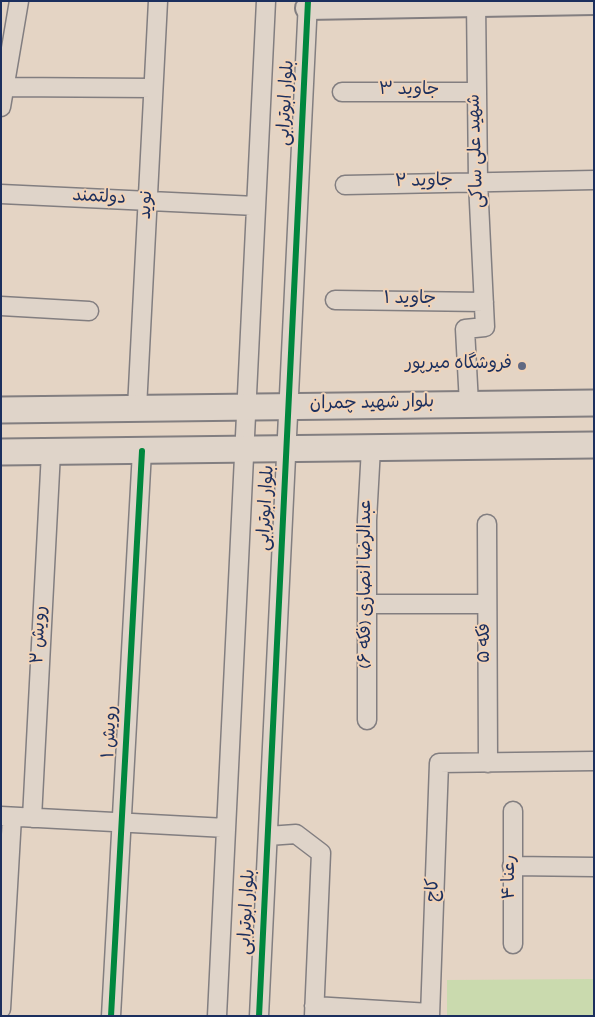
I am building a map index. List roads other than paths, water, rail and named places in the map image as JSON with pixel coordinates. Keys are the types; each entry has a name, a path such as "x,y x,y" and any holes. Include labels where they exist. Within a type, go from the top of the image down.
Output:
{"main road":[{"name":"بلوار شهید چمران","path":"1,410 594,403"},
{"path":"1,452 594,445"}],"street":[{"path":"1,108 5,87 8,28 19,1"},
{"name":"نوید","path":"137,408 158,1"},
{"name":"بلوار ابوترابی","path":"217,1016 266,1"},
{"name":"شهید علی ساکی","path":"469,404 466,329 485,327 478,182 476,3"},
{"path":"303,4 594,3"},
{"name":"بلوار ابوترابی","path":"259,1016 288,406 303,4"},
{"path":"5,87 153,88"},
{"name":"جاوید ۳","path":"342,92 476,92"},
{"name":"جاوید ۲","path":"345,185 594,180"},
{"name":"دولتمند","path":"1,194 256,206"},
{"name":"جاوید ۱","path":"335,300 484,302"},
{"path":"1,306 88,311"},
{"name":"عبدالرضا انصاری (فکه ۶)","path":"368,720 367,520 371,448"},
{"name":"رویش ۱","path":"111,1016 142,451"},
{"name":"رویش ۲","path":"32,818 51,452"},
{"name":"فکه ۵","path":"487,524 488,763"},
{"path":"367,604 487,604"},
{"path":"488,763 594,761"},
{"name":"کاج","path":"430,1014 439,763 488,763"},
{"name":"رعنا ۴","path":"512,810 513,944"},
{"path":"1,1009 6,816 226,828"},
{"path":"268,836 296,834 321,853 314,1011 430,1014"},
{"path":"512,866 594,867"}],"place":[{"name":"فروشگاه میرپور","path":"522,366"}]}
